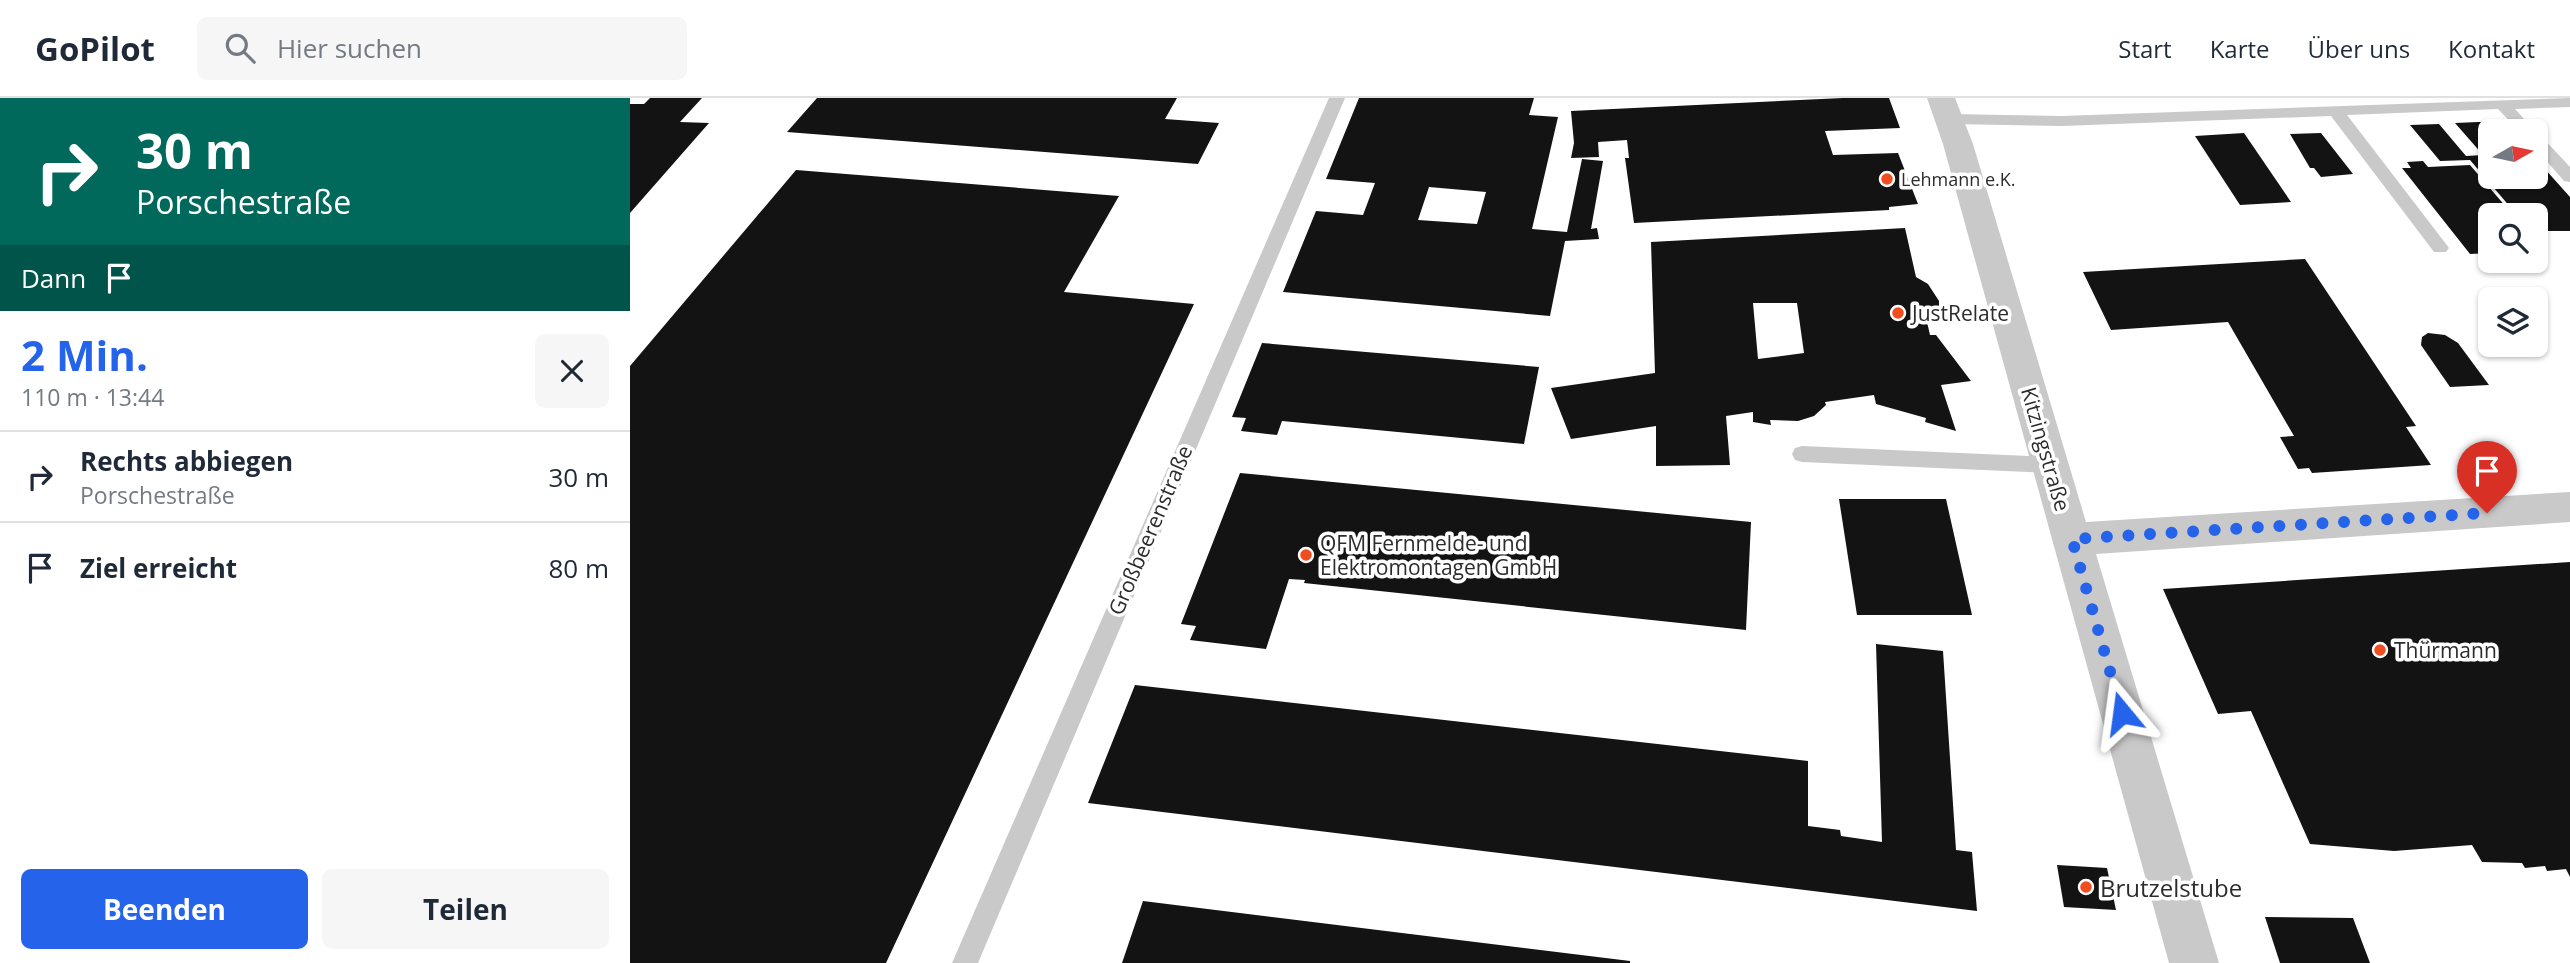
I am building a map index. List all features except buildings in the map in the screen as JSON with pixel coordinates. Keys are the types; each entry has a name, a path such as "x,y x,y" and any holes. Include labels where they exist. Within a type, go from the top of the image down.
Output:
{"street":[{"name":"Kitzingstraße","path":"1946,109 2194,963"},
{"path":"2072,539 2570,507"}],"lane":[{"name":"Großbeerenstraße","path":"965,963 1337,98"},
{"path":"1946,109 2062,121 2570,102"},
{"path":"2502,104 2516,119"},
{"path":"2334,110 2440,248"},
{"path":"2548,153 2570,177"},
{"path":"1802,454 2050,465"}],"place":[{"name":"Lehmann e.K.","path":"1887,179"},
{"name":"JustRelate","path":"1898,313"},
{"name":"QFM Fernmelde- und Elektromontagen GmbH","path":"1306,555"},
{"name":"Thürmann","path":"2380,650"},
{"name":"Brutzelstube","path":"2086,887"}],"route":[{"path":"2122,713 2072,539 2487,513"}]}
